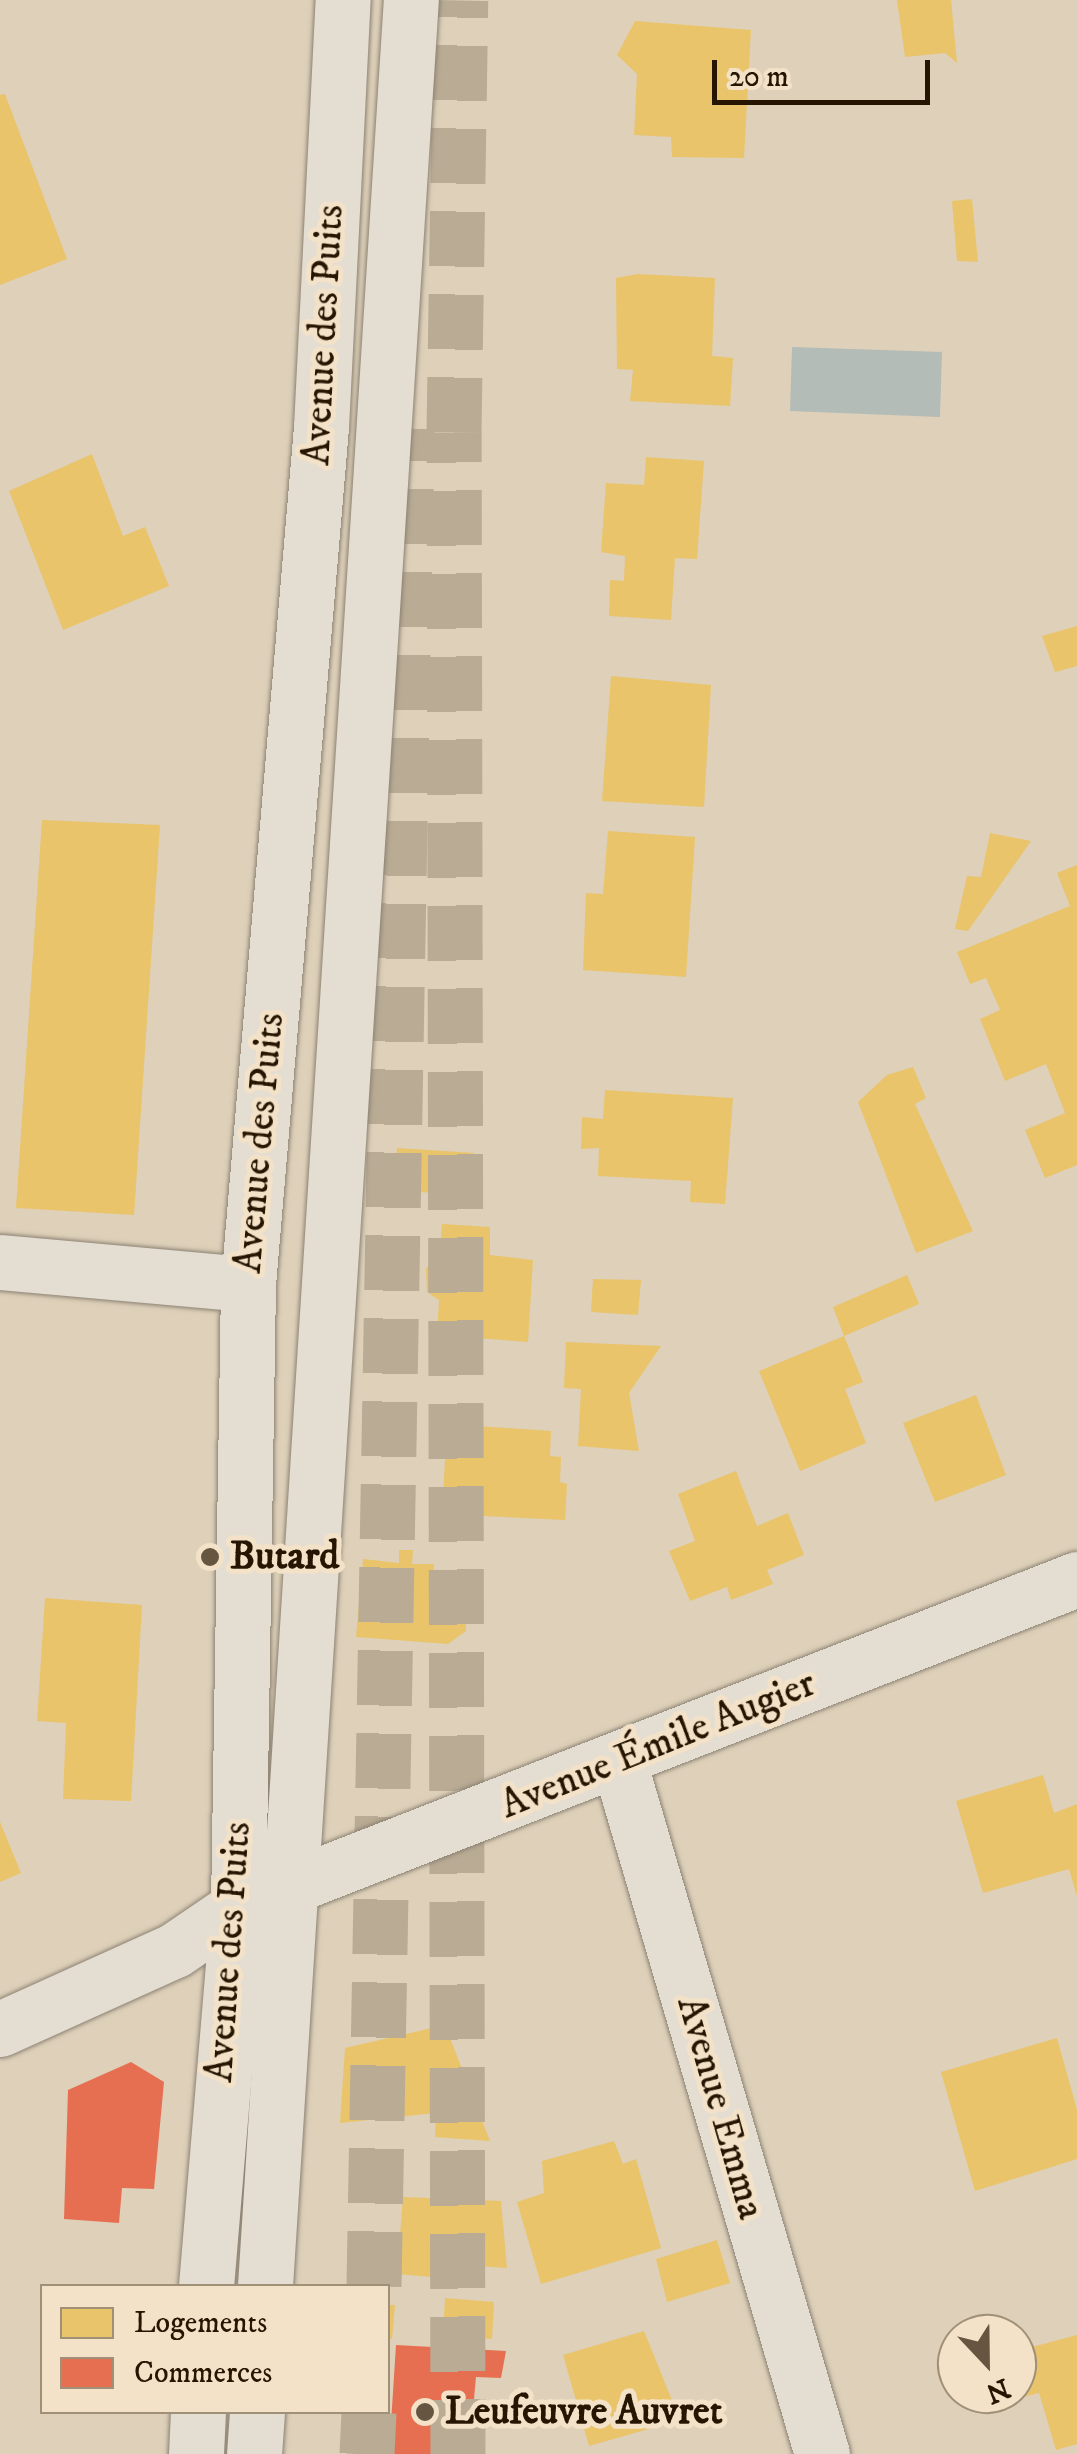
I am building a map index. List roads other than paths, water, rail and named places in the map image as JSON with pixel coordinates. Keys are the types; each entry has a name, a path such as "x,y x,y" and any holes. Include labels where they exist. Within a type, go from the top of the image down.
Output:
{"street":[{"name":"Avenue des Puits","path":"206,2284 238,1906 248,1284 321,427 343,0"},
{"name":"Avenue des Puits","path":"264,2284 294,1886 411,0"},
{"path":"0,1262 248,1284"},
{"name":"Avenue Émile Augier","path":"0,2029 175,1950 238,1906 618,1762 1077,1579"},
{"name":"Avenue Emma","path":"618,1762 822,2454"},
{"path":"196,2454 198,2414"},
{"path":"254,2454 257,2414"}],"tunnel":[{"path":"458,2454 454,432 461,0"},
{"path":"374,2284 407,428"},
{"path":"367,2454 369,2414"}],"place":[{"name":"Butard","path":"210,1557"},
{"name":"Leufeuvre Auvret","path":"425,2412"}]}
